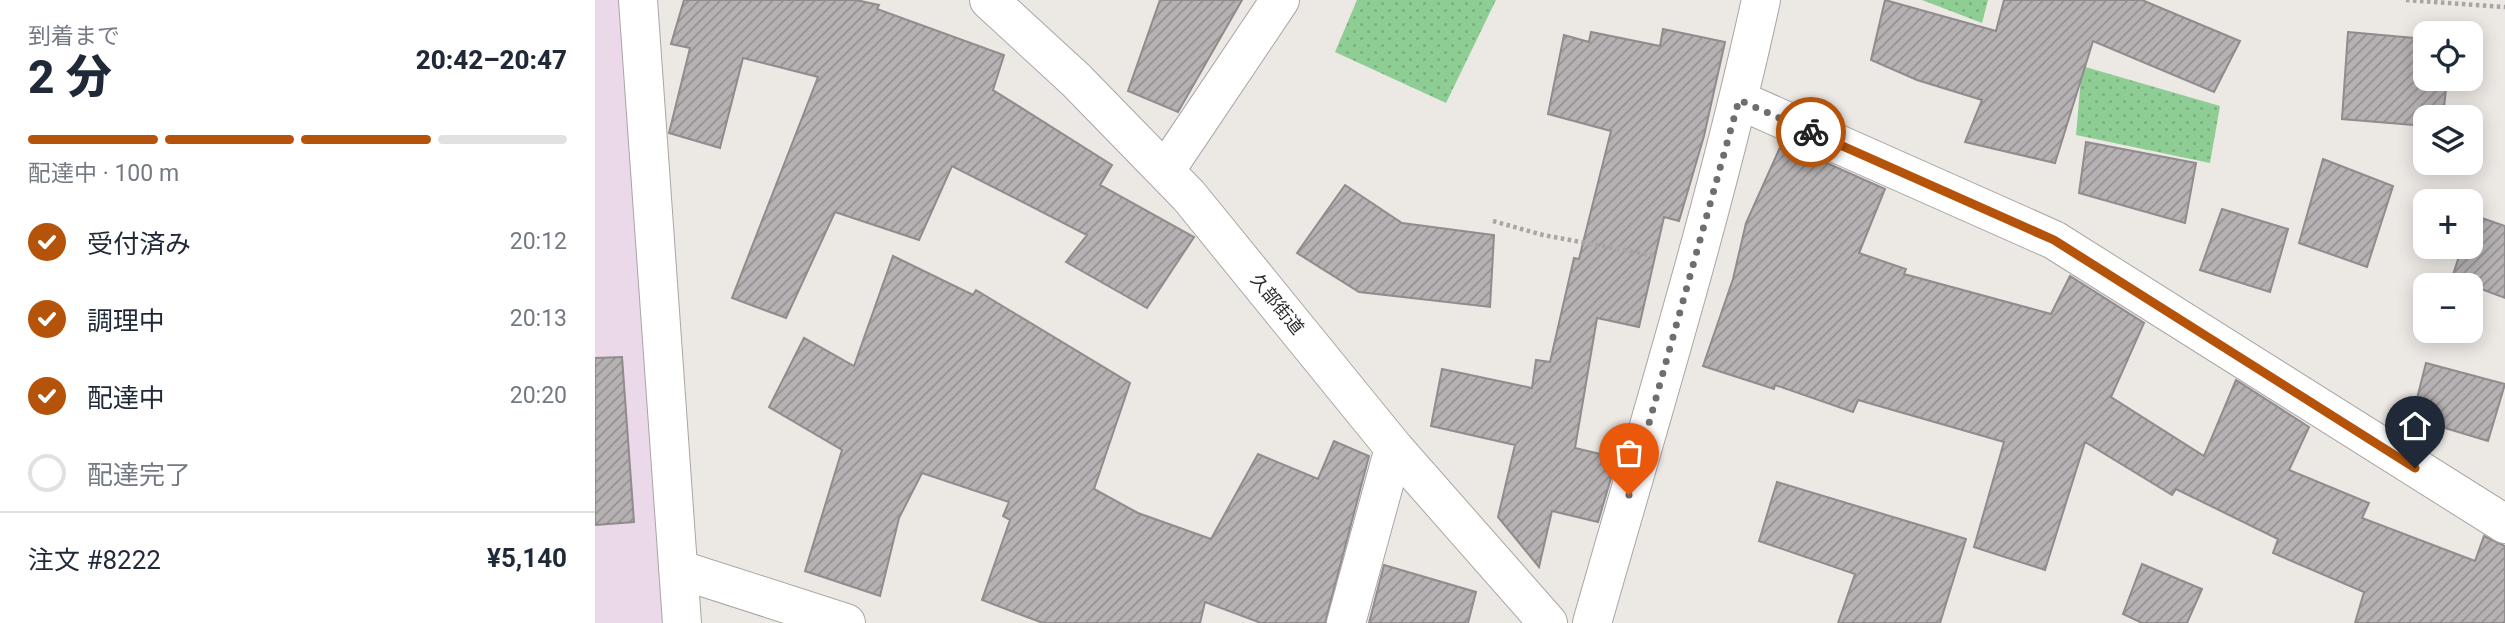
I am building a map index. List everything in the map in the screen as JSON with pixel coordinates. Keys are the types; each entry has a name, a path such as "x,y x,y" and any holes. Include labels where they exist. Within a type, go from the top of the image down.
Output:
{"street":[{"path":"638,0 682,623"},
{"name":"久部街道","path":"989,0 1076,80 1189,196 1394,448 1548,623"},
{"path":"1165,171 1280,0"},
{"path":"1593,623 1739,100 1761,0"},
{"path":"1739,100 2054,240 2505,524"},
{"path":"1346,623 1394,448"},
{"path":"678,569 846,623"}],"path":[{"path":"2406,0 2505,7"},
{"path":"1493,221 1543,235 1694,264"}],"shaded area":[{"path":"595,0 621,0 668,623 595,623"}],"green space":[{"path":"1357,0 1496,0 1446,103 1335,52"},
{"path":"1922,0 1988,0 1982,23"},
{"path":"2082,66 2220,106 2210,163 2076,135"}],"building":[{"path":"684,0 856,0 879,5 877,9 1004,55 993,90 1112,165 1100,185 1194,237 1147,308 1066,262 1087,235 952,166 919,240 835,212 786,318 732,298 818,77 743,58 720,148 669,133 690,48 671,44"},
{"path":"1160,0 1242,0 1178,112 1128,91"},
{"path":"1885,0 1996,31 2004,0 2142,0 2240,41 2214,92 2093,41 2055,163 1965,142 1982,100 1917,80 1871,60"},
{"path":"1663,29 1725,42 1704,136 1679,221 1664,217 1639,327 1597,318 1575,448 1617,458 1598,522 1552,511 1539,567 1498,517 1515,445 1431,426 1442,369 1532,388 1536,360 1550,362 1574,258 1579,259 1611,131 1548,114 1564,35 1589,42 1591,32 1660,46"},
{"path":"2348,32 2413,38 2413,91 2446,91 2444,105 2413,105 2413,125 2342,119"},
{"path":"2086,142 2196,163 2185,223 2079,193"},
{"path":"1782,143 1885,189 1859,253 1906,269 1904,274 2051,314 2070,276 2144,323 2111,397 2204,456 2236,380 2309,427 2289,470 2369,503 2362,518 2475,561 2484,536 2505,546 2505,623 2355,623 2364,592 2273,553 2278,539 2176,489 2172,495 2085,442 2045,570 1974,547 2004,442 1858,400 1853,412 1775,385 1774,389 1703,366 1733,279 1746,223"},
{"path":"2323,159 2393,186 2367,267 2299,243"},
{"path":"1345,185 1402,223 1494,235 1490,307 1359,292 1297,253"},
{"path":"2222,209 2288,229 2270,292 2200,270"},
{"path":"2483,218 2505,226 2505,298 2483,290 2483,273 2454,273 2458,259 2483,259"},
{"path":"893,256 973,295 976,290 1130,383 1094,489 1138,513 1211,539 1258,454 1318,479 1334,441 1369,456 1325,623 1261,623 1205,602 1200,623 1043,623 982,600 1010,520 1003,516 1009,502 922,473 899,518 880,596 805,571 842,450 769,407 804,338 854,366"},
{"path":"622,357 634,522 595,525 595,358"},
{"path":"2426,363 2505,384 2488,441 2412,418"},
{"path":"1777,482 1966,539 1940,623 1838,623 1855,574 1759,541"},
{"path":"2142,564 2202,589 2187,623 2142,623 2123,614"},
{"path":"1384,565 1476,592 1468,623 1369,623"}],"way so far":[{"path":"1629,495 1739,100 1811,132"}],"route":[{"path":"1811,132 2054,240 2415,468"}]}
